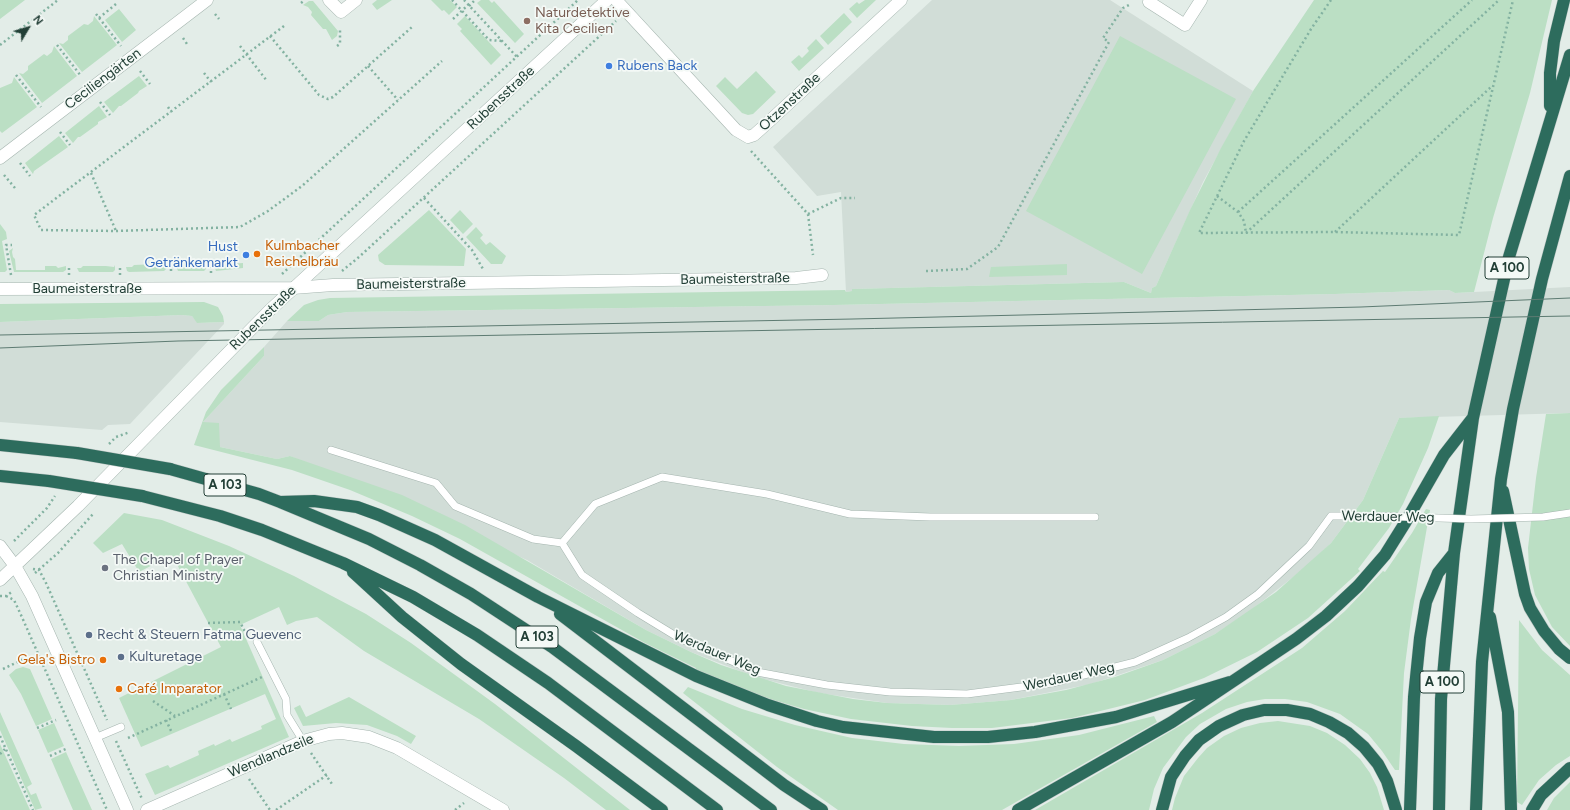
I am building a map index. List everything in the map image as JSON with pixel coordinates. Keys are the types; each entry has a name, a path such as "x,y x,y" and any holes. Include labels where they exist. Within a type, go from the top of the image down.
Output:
{"highway":[{"path":"1550,120 1550,73 1554,41 1564,0"},
{"name":"A 100","path":"1439,810 1441,699 1454,553 1473,418 1509,257 1570,55"},
{"name":"A 100","path":"1476,810 1482,662 1487,602 1501,479 1513,409 1542,279 1570,176"},
{"path":"1018,810 1172,722 1310,629 1358,586 1385,555 1405,524 1444,455 1473,418"},
{"name":"A 103","path":"0,445 77,454 170,469 259,494 369,538 477,597 558,652 771,810"},
{"name":"A 103","path":"0,476 49,481 142,496 220,516 262,530 343,563 413,597 508,655 582,708 717,810"},
{"path":"1501,479 1524,594 1530,608 1544,631 1559,649 1570,658"},
{"path":"280,502 314,501 357,508 379,515 467,556 538,597 681,669 768,705 817,721 843,727 876,732 960,737 996,736 1056,730 1137,712 1230,682"},
{"path":"1410,810 1414,697 1420,638 1426,602 1438,573 1454,553"},
{"path":"343,563 402,617 461,664 576,746 654,806 662,810"},
{"path":"538,597 784,785 822,810"},
{"path":"1487,602 1508,712 1511,810"},
{"path":"1162,810 1164,798 1171,777 1184,756 1199,740 1219,726 1242,715 1264,710 1279,710 1310,714 1329,722 1348,733 1364,747 1378,764 1387,781 1396,810"},
{"path":"1532,810 1541,795 1570,768"}],"street":[{"name":"Ceciliengärten","path":"0,158 207,0"},
{"path":"329,0 341,12 356,0"},
{"name":"Rubensstraße","path":"0,580 78,506 293,288 606,0"},
{"name":"Otzenstraße","path":"616,0 736,130 748,137 754,135 763,127 901,0"},
{"path":"1150,0 1149,2 1184,25 1201,0"},
{"name":"Baumeisterstraße","path":"0,289 293,288 333,285 788,278 822,275"},
{"path":"0,546 15,566 32,596 127,810"},
{"name":"Wendlandzeile","path":"147,810 303,741 323,735 342,733 355,734 382,740 503,810"}],"lane":[{"path":"331,450 436,483 455,506 533,539 562,543 595,504 662,477 767,494 850,514 930,517 1095,517"},
{"name":"Werdauer Weg","path":"562,543 582,575 638,613 679,638 757,672 827,685 890,692 967,694 1052,683 1135,662 1188,638 1226,617 1258,594 1308,546 1331,516 1471,519 1543,517 1570,513"},
{"path":"258,642 286,699 287,715 303,741"},
{"path":"95,738 121,727"}],"path":[{"path":"0,45 58,0"},
{"path":"301,3 304,0"},
{"path":"452,0 489,40 502,41"},
{"path":"464,0 516,57"},
{"path":"453,19 475,0"},
{"path":"285,270 578,0"},
{"path":"1331,0 1311,29 1244,141 1199,233 1334,232 1459,235 1492,86 1513,0"},
{"path":"1238,212 1472,0"},
{"path":"1246,233 1499,0"},
{"path":"98,18 116,4"},
{"path":"926,271 967,269 998,247 1108,42 1103,38 1123,8 1129,5"},
{"path":"96,14 121,46"},
{"path":"215,14 219,19"},
{"path":"359,257 616,21"},
{"path":"284,26 34,215 41,230 116,231 240,227 268,211 302,186 442,61"},
{"path":"270,36 319,95 325,98 333,97 412,27"},
{"path":"337,46 340,44 340,30"},
{"path":"182,38 187,44"},
{"path":"57,45 81,76"},
{"path":"240,46 267,81"},
{"path":"368,66 398,100"},
{"path":"140,71 150,84"},
{"path":"204,73 210,82"},
{"path":"16,75 41,107"},
{"path":"1334,232 1492,86"},
{"path":"100,102 110,115"},
{"path":"168,107 171,112"},
{"path":"60,132 70,145"},
{"path":"751,151 808,214 813,255"},
{"path":"20,163 30,176"},
{"path":"91,173 116,231"},
{"path":"4,175 14,188"},
{"path":"1217,196 1238,212 1244,222 1246,233"},
{"path":"424,198 472,250 483,270"},
{"path":"808,214 841,198 855,198"},
{"path":"11,276 6,245 12,244"},
{"path":"171,264 171,274"},
{"path":"120,265 120,274"},
{"path":"69,266 69,275"},
{"path":"210,266 211,273"},
{"path":"46,583 139,792"},
{"path":"6,596 14,600 22,615 107,810"},
{"path":"208,622 240,622 245,632 258,642"},
{"path":"3,669 28,657"},
{"path":"126,739 273,672"},
{"path":"224,694 231,709"},
{"path":"153,701 176,716"},
{"path":"37,728 56,720"},
{"path":"166,720 172,733"},
{"path":"0,736 33,810"},
{"path":"303,741 332,784"},
{"path":"0,754 6,748"},
{"path":"50,756 68,748"},
{"path":"242,768 270,810"},
{"path":"276,810 327,775"}],"shaded area":[{"path":"932,0 1110,0 1253,91 1203,182 1156,286 1152,288 1151,293 1124,282 852,289 852,291 846,292 841,192 817,196 773,147"},
{"path":"1570,287 1570,413 1399,418 1363,500 1331,543 1306,567 1246,614 1215,634 1163,660 1091,684 1011,700 950,705 887,703 819,693 755,677 691,652 646,630 527,560 290,456 277,459 220,447 202,423 264,356 264,347 287,321 319,321 328,315 347,312 834,305 1335,294 1449,290 1455,293"},
{"path":"182,315 192,316 198,323 224,322 224,324 130,424 108,425 102,430 0,422 0,322"}],"green space":[{"path":"0,0 25,0 0,19"},
{"path":"377,0 392,0 377,10 372,4"},
{"path":"431,0 450,0 457,7 449,15 444,10 442,11"},
{"path":"481,0 489,0 492,3 494,1 524,34 515,43 477,3"},
{"path":"865,0 876,0 857,18 849,9 857,2 859,4"},
{"path":"1314,0 1552,0 1530,93 1493,218 1474,292 1455,293 1449,290 1335,294 834,305 347,312 328,315 319,321 287,321 304,305 330,298 845,290 846,292 852,291 852,289 1124,282 1151,293 1152,288 1156,286 1190,210 1221,148 1253,91"},
{"path":"309,1 313,1 338,31 337,36 332,40 326,29 323,29 311,15 312,12 308,7 303,5"},
{"path":"119,9 136,30 122,42 105,20"},
{"path":"844,13 852,22 828,45 820,36"},
{"path":"94,16 117,45 82,72 59,43 63,44 68,40 68,36 84,24 88,25 93,21"},
{"path":"465,16 501,55 491,65 460,31 462,29 457,24"},
{"path":"1120,36 1236,99 1142,274 1026,211"},
{"path":"816,39 824,48 799,71 791,62 799,55 802,58 809,51 807,48"},
{"path":"54,46 77,76 42,103 19,73 23,74 28,70 28,66 44,54 47,56 52,52"},
{"path":"756,71 776,92 753,114 748,115 742,113 716,86 725,77 737,89"},
{"path":"139,76 147,86 119,106 113,113 104,102"},
{"path":"14,77 37,107 2,133 0,131 0,88 12,83"},
{"path":"99,106 107,117 78,137 73,143 65,133"},
{"path":"59,136 68,147 34,171 33,174 25,163"},
{"path":"429,210 466,249 464,266 385,265 379,261 378,255"},
{"path":"460,210 473,224 463,234 450,220"},
{"path":"0,224 6,232 7,239 2,241 7,270 5,272 0,272"},
{"path":"476,227 483,235 480,238 486,245 490,242 506,256 502,264 491,264 466,237"},
{"path":"13,248 12,252 15,259 16,270 45,270 45,266 56,266 58,268 66,266 66,270 63,272 14,272 9,251"},
{"path":"184,263 206,266 206,269 204,271 178,271 176,266 183,266"},
{"path":"243,263 243,268 216,271 215,268 215,265"},
{"path":"157,264 159,267 165,267 167,264 167,268 164,271 129,272 127,271 126,267 132,267 134,265"},
{"path":"1067,264 1067,275 989,277 991,267"},
{"path":"115,265 115,270 113,272 79,272 77,268 81,268 83,266 114,267"},
{"path":"204,302 218,307 223,316 224,322 197,323 192,316 182,315 0,322 0,304"},
{"path":"264,347 264,356 203,422 219,423 220,447 277,459 290,456 402,495 465,525 646,630 721,665 786,686 853,699 887,703 950,705 1011,700 1066,690 1115,677 1163,660 1215,634 1276,592 1331,543 1363,500 1399,418 1439,416 1428,448 1403,504 1389,528 1358,569 1360,571 1308,618 1257,652 1204,678 1145,700 1072,718 992,728 912,726 851,719 804,709 770,699 695,671 696,668 645,643 460,539 412,516 350,490 292,470 194,445 206,412 221,390"},
{"path":"1570,413 1570,646 1552,627 1535,595 1529,569 1528,548 1536,478 1546,414"},
{"path":"1426,509 1430,510 1411,619 1404,673 1399,770 1395,770 1368,734 1340,714 1307,702 1285,699 1265,699 1247,702 1226,709 1200,724 1186,737 1163,768 1154,789 1149,810 1035,810 1202,713 1302,648 1345,611 1383,571 1385,572 1412,533"},
{"path":"124,513 162,520 229,546 294,576 366,614 411,643 495,704 630,810 606,810 564,778 479,719 364,651 317,617 296,621 287,625 279,607 240,625 289,737 155,795 145,774 168,765 170,768 199,755 198,751 214,744 215,746 230,739 232,742 262,729 261,726 276,719 265,694 141,747 119,698 221,647 172,555 139,572 122,544 103,553 93,543"},
{"path":"1519,620 1542,650 1570,675 1570,756 1556,765 1539,780 1522,805 1517,802"},
{"path":"23,667 30,669 52,719 36,726 21,694 9,675 16,669"},
{"path":"688,687 742,709 795,725 852,738 904,744 959,746 1014,744 1079,735 1154,716 1157,722 1002,810 838,810 777,767 683,693"},
{"path":"349,697 416,736 411,744 397,736 367,725 336,723 303,726 294,708 300,705 306,717"},
{"path":"0,712 32,784 27,787 31,795 36,793 42,808 35,810 0,730"},
{"path":"1278,721 1310,726 1327,733 1345,745 1360,759 1370,773 1377,787 1384,810 1172,810 1184,776 1207,748 1224,736 1241,728 1260,723"},
{"path":"54,723 64,746 48,753 38,730"},
{"path":"0,744 30,810 0,810"},
{"path":"66,752 92,810 73,810 51,759"},
{"path":"1570,782 1570,810 1547,810 1554,798"}],"tram line":[{"path":"0,335 853,319 1361,307 1570,298"},
{"path":"0,348 178,341 1570,316"}],"place":[{"name":"Naturdetektive Kita Cecilien","path":"527,21"},
{"name":"Rubens Back","path":"609,66"},
{"name":"Kulmbacher Reichelbräu","path":"257,254"},
{"name":"Hust Getränkemarkt","path":"246,255"},
{"name":"The Chapel of Prayer Christian Ministry","path":"105,568"},
{"name":"Recht & Steuern Fatma Guevenc","path":"89,635"},
{"name":"Kulturetage","path":"121,657"},
{"name":"Gela's Bistro","path":"103,660"},
{"name":"Café Imparator","path":"119,689"}]}
